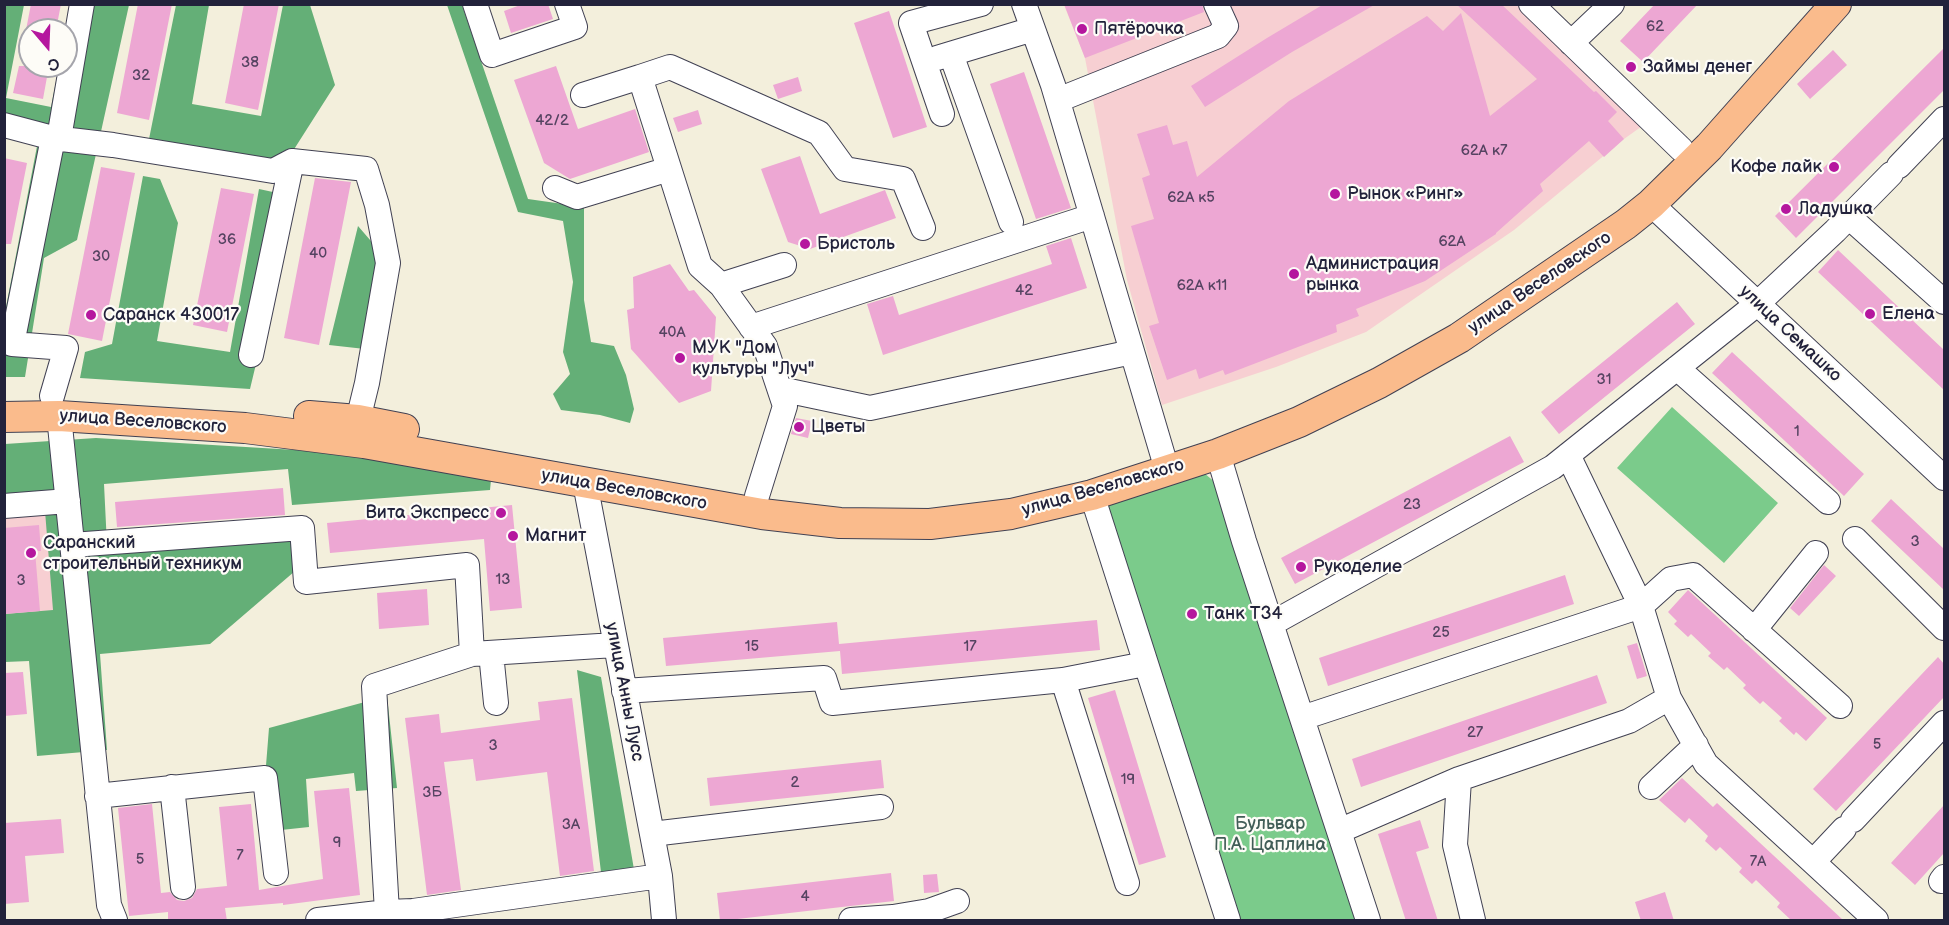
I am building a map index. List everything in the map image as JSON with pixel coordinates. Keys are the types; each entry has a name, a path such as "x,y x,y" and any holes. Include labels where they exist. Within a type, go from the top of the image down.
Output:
{"main road":[{"name":"улица Веселовского","path":"4,417 56,406 250,410 358,420 762,514 840,523 930,524 1011,514 1215,446 1299,422 1379,383 1459,338 1626,224 1681,149 1808,4"},
{"name":"улица Веселовского","path":"1644,197 1709,147 1836,4"},
{"name":"улица Веселовского","path":"4,397 56,406 364,443 833,507 931,508 1089,487 1163,456 1215,446"}],"street":[{"path":"82,4 12,344 66,348 56,406 68,501 109,905 115,921"},
{"path":"479,6 492,55 575,27 567,4"},
{"path":"942,114 911,23 981,4"},
{"path":"1024,4 1058,100 1163,456"},
{"path":"1058,100 1218,36 1226,26 1216,4"},
{"path":"1531,4 1681,149"},
{"path":"1571,43 1612,4"},
{"path":"924,62 1033,29"},
{"path":"951,54 1011,222"},
{"path":"583,96 670,67 819,133 845,169 903,180 923,228"},
{"path":"640,77 700,266 721,285 765,346 785,406 757,496"},
{"path":"1271,624 1553,467 1757,304 1849,217 1944,119"},
{"path":"4,125 56,138 273,171 292,161 366,169 377,205 388,263 367,383 358,420"},
{"path":"251,355 292,161"},
{"path":"555,188 577,197 669,169"},
{"name":"улица Семашко","path":"1644,197 1757,304 1942,472"},
{"path":"751,327 1092,216"},
{"path":"1849,217 1944,302"},
{"path":"721,285 784,265"},
{"path":"780,389 870,408 1132,352"},
{"path":"1677,368 1828,502"},
{"path":"1215,446 1368,921"},
{"path":"1568,454 1641,606 1669,698 1706,764 1876,921"},
{"name":"улица Анны Лусс","path":"587,474 615,645 660,876 664,921"},
{"path":"1089,487 1228,921"},
{"path":"4,506 68,501"},
{"path":"72,545 302,528 306,582 467,565 481,653 496,703"},
{"path":"1855,539 1944,628"},
{"path":"1754,630 1816,553"},
{"path":"1302,718 1641,606 1671,579 1693,575 1840,706"},
{"path":"387,912 374,686 481,653 615,645"},
{"path":"624,691 824,678 832,703 1064,680 1145,664"},
{"path":"1064,680 1127,883"},
{"path":"1339,831 1459,779 1629,721 1669,698"},
{"path":"1813,862 1944,723"},
{"path":"1651,787 1696,745"},
{"path":"98,796 265,778 276,873"},
{"path":"1459,779 1455,845 1473,921"},
{"path":"172,787 183,887"},
{"path":"652,834 882,807"},
{"path":"318,921 387,912 414,916 660,876"},
{"path":"851,921 893,919 929,911 957,901"}],"shaded area":[{"name":"Рынок «Ринг»","path":"1064,5 1525,5 1652,119 1624,139 1514,230 1366,332 1276,367 1162,405 1127,280 1085,58"},
{"name":"Саранский строительный техникум","path":"53,475 63,628 5,632 5,478"}],"green space":[{"path":"5,5 24,5 21,18 18,18 18,36 6,98 51,107 57,78 78,78 78,18 68,18 71,5 129,5 77,240 44,258 25,377 4,377 5,312 38,141 5,132"},
{"path":"176,5 209,5 192,104 261,116 283,5 310,5 335,85 284,165 148,144"},
{"path":"447,5 462,5 528,199 584,207 584,300 591,342 614,346 626,375 634,409 630,423 600,415 561,410 553,394 570,374 563,352 573,282 563,221 518,212"},
{"path":"143,176 160,179 178,223 157,341 230,352 259,189 296,197 250,389 80,378 85,352 112,344"},
{"path":"358,226 383,255 365,349 329,345"},
{"path":"1672,407 1778,503 1724,563 1617,468"},
{"path":"96,438 329,452 491,480 490,490 292,505 288,469 104,484 107,545 313,527 316,553 210,644 100,654 107,750 37,756 29,661 5,662 5,614 53,610 45,511 5,513 5,444"},
{"name":"Бульвар П.А. Цаплина","path":"1204,473 1216,483 1360,920 1237,920 1108,518 1108,505"},
{"path":"577,670 601,677 637,887 603,889"},
{"path":"387,696 397,788 356,791 354,773 306,779 309,827 281,830 265,778 269,728"}],"building":[{"path":"31,4 61,4 58,18 28,18"},
{"path":"138,4 172,4 149,120 117,113"},
{"path":"244,4 279,4 258,110 225,103"},
{"path":"523,4 548,4 553,19 511,33 504,11"},
{"path":"1064,4 1202,4 1204,12 1085,58"},
{"path":"1324,4 1376,4 1292,52 1205,107 1191,86"},
{"name":"Рынок «Ринг»","path":"1456,4 1501,4 1617,112 1608,121 1624,139 1604,157 1589,141 1540,184 1543,191 1496,234 1425,281 1356,309 1359,316 1336,325 1337,332 1225,375 1223,370 1199,379 1196,369 1167,380 1149,326 1159,323 1131,226 1154,219 1142,178 1150,175 1137,134 1167,125 1173,145 1187,141 1197,177 1289,101 1427,16 1443,31 1461,13 1490,116 1537,79"},
{"path":"1655,4 1698,4 1643,62 1620,41"},
{"path":"889,11 927,127 893,138 854,23"},
{"path":"1944,48 1944,90 1796,238 1775,216"},
{"path":"1833,50 1847,65 1810,99 1797,84"},
{"path":"556,66 578,129 635,109 649,152 570,179 544,163 514,80"},
{"path":"18,70 18,78 47,78 43,99 13,93"},
{"path":"1024,72 1071,208 1036,219 990,84"},
{"path":"798,77 802,91 778,99 773,85"},
{"path":"698,110 702,124 678,132 673,118"},
{"path":"800,156 820,214 885,190 896,218 810,249 788,242 761,169"},
{"path":"4,158 27,163 11,244 4,244"},
{"path":"101,167 135,173 102,341 68,334"},
{"path":"315,178 351,182 319,345 284,338"},
{"path":"221,188 254,194 227,332 193,325"},
{"path":"1071,238 1087,288 883,355 867,304 893,296 899,315 1052,264 1046,246"},
{"path":"1838,250 1944,350 1944,390 1818,272"},
{"path":"670,264 689,291 694,290 716,317 711,391 679,403 631,349 627,310 634,308 633,277"},
{"path":"1677,302 1695,324 1559,434 1541,412"},
{"path":"1732,352 1864,474 1844,496 1712,373"},
{"name":"Цветы","path":"796,418 812,421 808,438 791,434"},
{"path":"1510,436 1524,462 1295,584 1281,558"},
{"path":"283,488 285,515 117,527 115,502"},
{"path":"1891,499 1944,549 1944,590 1871,521"},
{"path":"512,505 522,608 490,611 484,539 330,553 327,523"},
{"path":"39,525 41,551 35,551 40,611 4,614 4,528"},
{"path":"1824,565 1836,576 1799,616 1790,608"},
{"path":"1565,575 1574,604 1328,686 1319,658"},
{"path":"427,589 429,625 379,629 377,593"},
{"path":"1688,590 1827,718 1806,741 1796,732 1794,735 1779,721 1782,718 1763,701 1760,704 1743,688 1746,685 1727,667 1724,670 1708,656 1711,653 1691,634 1688,637 1674,624 1677,621 1668,612"},
{"path":"1097,620 1100,650 842,674 840,651 666,666 663,638 837,622 839,644"},
{"path":"1637,643 1647,676 1637,679 1627,646"},
{"path":"1938,657 1944,664 1944,697 1836,811 1813,789"},
{"path":"23,672 27,714 4,716 4,673"},
{"path":"1597,675 1607,703 1361,787 1352,759"},
{"path":"1115,690 1166,857 1139,865 1088,698"},
{"path":"572,698 594,871 560,876 547,772 476,781 473,759 444,762 461,890 427,895 405,718 439,714 441,733 540,720 538,702"},
{"path":"881,760 884,788 710,806 707,778"},
{"path":"1682,778 1713,807 1717,803 1843,920 1791,920 1777,907 1780,903 1756,880 1752,884 1739,872 1742,868 1720,847 1716,851 1705,841 1708,836 1689,818 1685,823 1659,800"},
{"path":"349,788 360,895 283,905 283,903 225,908 227,921 168,921 168,912 129,916 118,808 152,804 161,893 170,892 177,900 184,901 192,898 197,889 227,886 219,807 251,804 259,890 323,879 314,791"},
{"path":"1944,805 1944,853 1915,885 1891,863"},
{"path":"61,819 64,853 25,856 29,902 4,904 4,823"},
{"path":"1420,820 1429,848 1416,852 1438,921 1406,921 1378,834"},
{"path":"891,873 894,901 720,921 717,893"},
{"path":"937,874 939,892 924,893 923,875"},
{"path":"1665,892 1674,921 1641,921 1635,902"}],"place":[{"name":"Пятёрочка","path":"1082,29"},
{"name":"Займы денег","path":"1631,67"},
{"name":"Кофе лайк","path":"1834,167"},
{"name":"Рынок «Ринг»","path":"1335,194"},
{"name":"Ладушка","path":"1786,209"},
{"name":"Бристоль","path":"805,244"},
{"name":"Администрация рынка","path":"1294,274"},
{"name":"Елена","path":"1870,314"},
{"name":"Саранск 430017","path":"91,315"},
{"name":"МУК \"Дом культуры \"Луч\"","path":"680,358"},
{"name":"Цветы","path":"799,427"},
{"name":"Вита Экспресс","path":"501,513"},
{"name":"Магнит","path":"513,536"},
{"name":"Саранский строительный техникум","path":"31,553"},
{"name":"Рукоделие","path":"1301,567"},
{"name":"Танк T34","path":"1192,614"}]}
